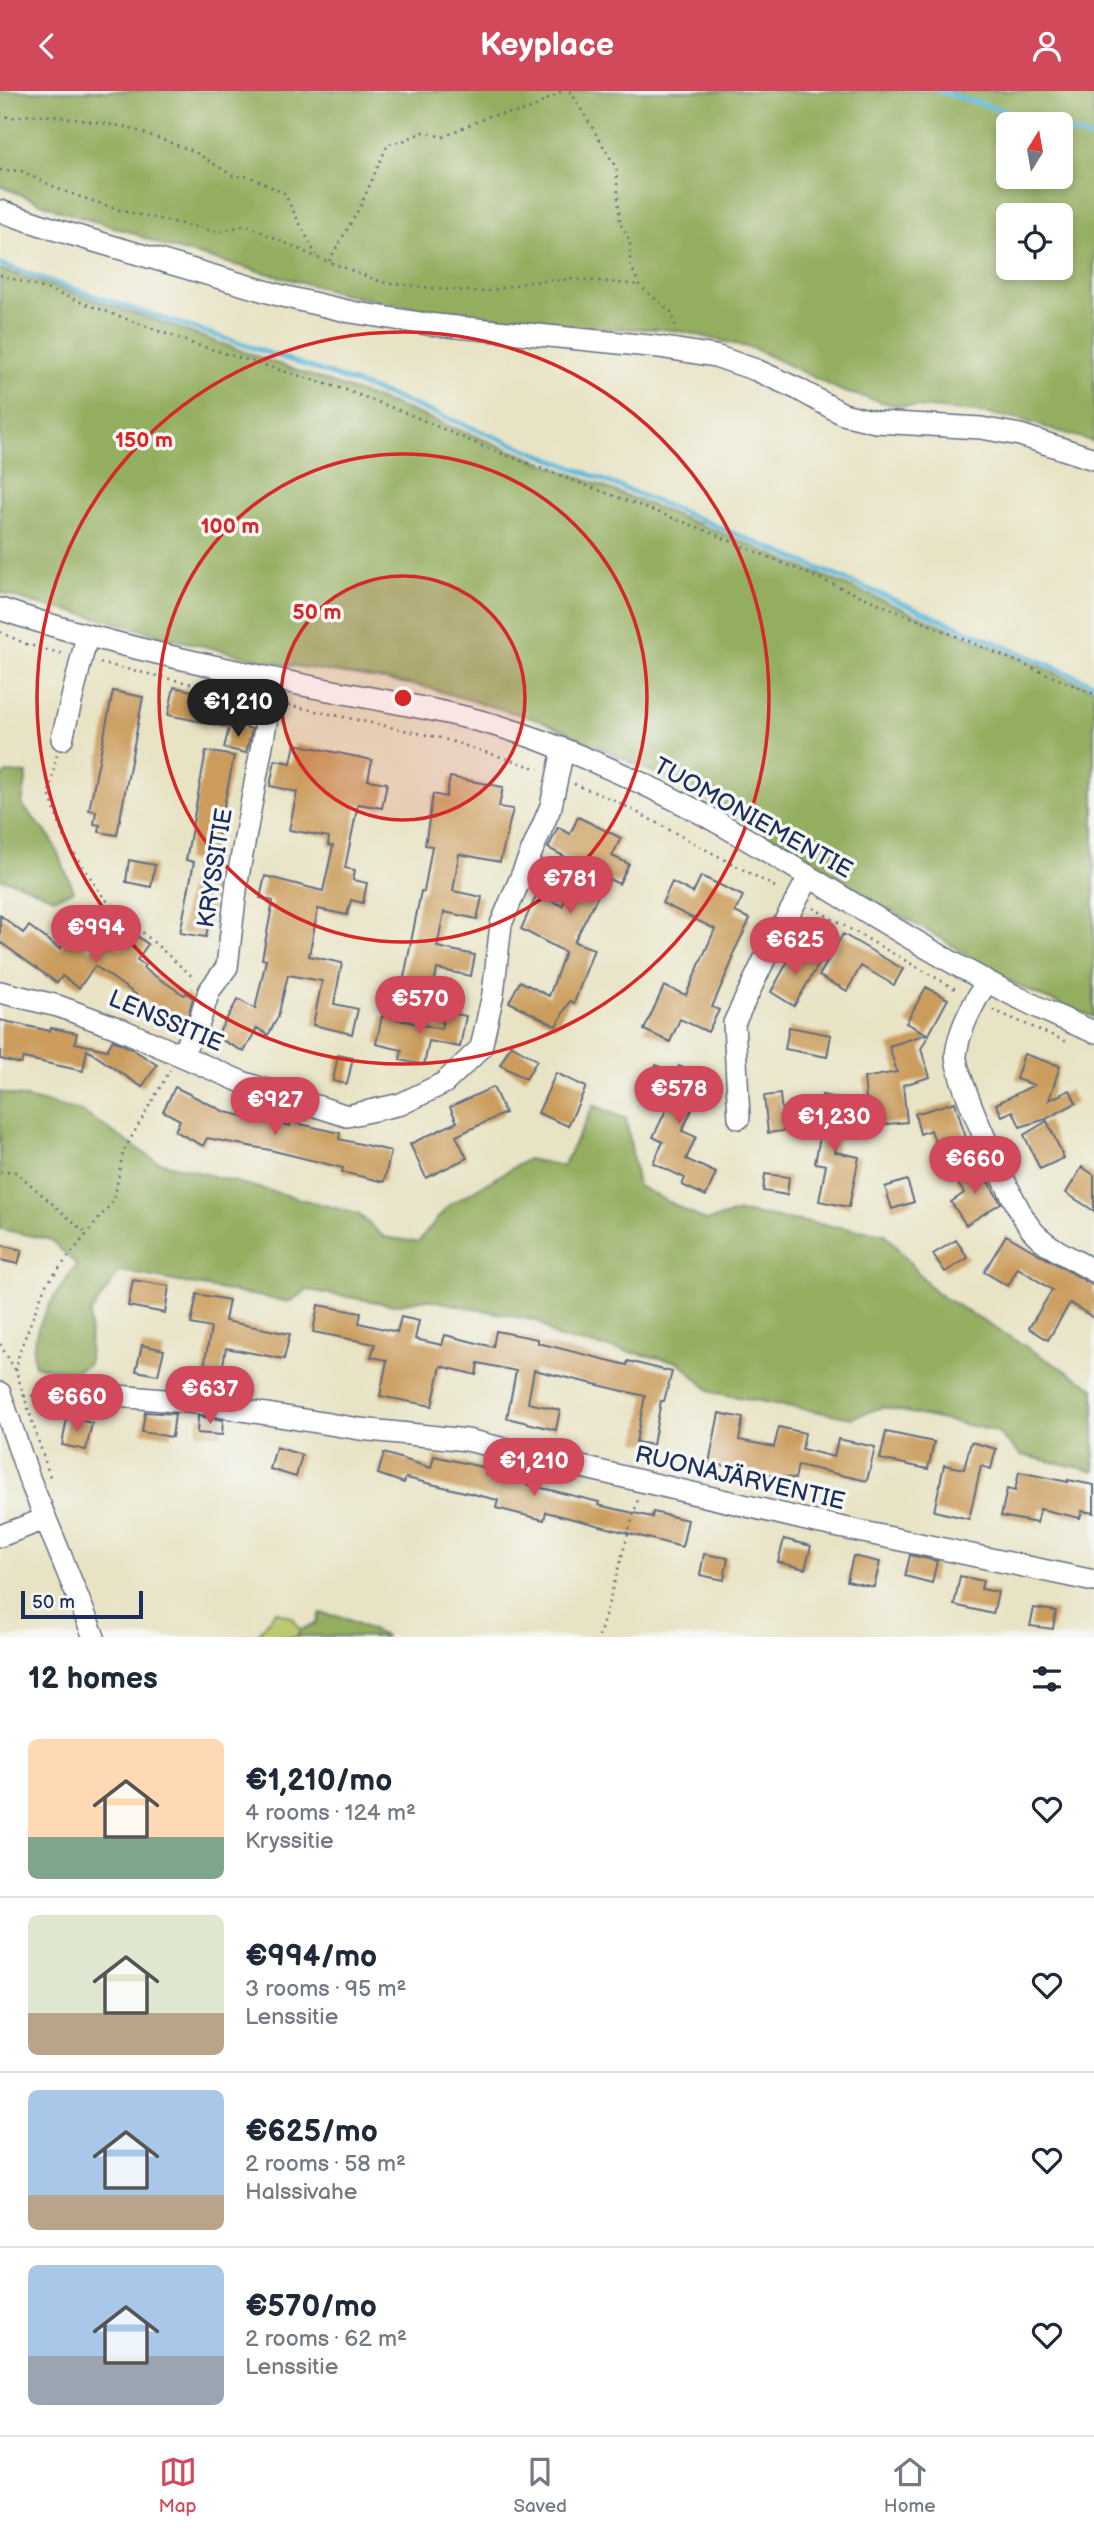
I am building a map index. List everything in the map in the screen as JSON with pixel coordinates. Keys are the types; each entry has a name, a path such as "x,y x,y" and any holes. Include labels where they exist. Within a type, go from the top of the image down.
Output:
{"street":[{"path":"0,211 282,296 351,312 454,327 683,350 715,356 756,370 798,389 843,414 876,422 981,428 1020,435 1094,459"},
{"name":"TUOMONIEMENTIE","path":"0,609 88,636 274,679 419,706 481,721 537,739 663,794 724,826 986,982 1041,1011 1094,1032"},
{"path":"62,739 88,636"},
{"name":"KRYSSITIE","path":"180,1054 198,1026 209,991 227,967 237,882 274,679"},
{"name":"LENSSITIE","path":"0,992 58,1006 180,1054 242,1082 347,1116 401,1104 444,1083 481,1048 494,994 501,924 551,806 563,750"},
{"path":"739,1118 734,1023 766,956 809,877"},
{"path":"986,982 962,1027 955,1058 962,1086 1013,1199 1032,1230 1058,1250 1094,1271"},
{"path":"0,1393 46,1519 94,1637"},
{"name":"RUONAJÄRVENTIE","path":"83,1393 198,1403 360,1429 467,1440 811,1521 1094,1581"},
{"path":"0,1536 46,1519"}],"path":[{"path":"329,261 360,208 388,144 423,132 443,137 489,116 527,111 562,91"},
{"path":"570,91 617,167 620,223 630,241 630,263 639,285 671,312 683,350"},
{"path":"0,113 9,118 54,116 127,127 193,151 235,177 248,176 284,193 316,257"},
{"path":"0,170 22,171 62,191 122,211 219,232 246,225 316,257 382,282 485,292 528,282 576,279 639,285"},
{"path":"0,275 191,342 346,390 484,447 697,527 1094,694"},
{"path":"62,739 49,793 63,836 104,898 209,991"},
{"path":"16,1371 19,1353 45,1286 114,1200 123,1152 180,1054"},
{"path":"0,1172 16,1172 86,1233"},
{"path":"23,1396 83,1393"},
{"path":"599,1637 643,1483"}],"green space":[{"path":"0,91 1094,91 1094,442 1019,419 976,412 894,405 844,392 755,349 685,332 661,329 563,328 353,296 164,246 133,233 61,211 0,186"},
{"path":"0,269 155,320 411,411 716,531 1094,689 1094,1017 1040,996 991,972 939,937 884,907 732,812 542,721 421,686 270,662 32,603 0,592"},
{"path":"6,773 27,774 22,805 51,838 74,891 54,898 15,882 0,879 0,780"},
{"path":"0,1092 81,1111 156,1161 358,1214 384,1237 418,1242 449,1205 528,1159 563,1166 594,1105 626,1119 638,1186 706,1221 740,1212 885,1234 935,1292 1094,1388 1094,1471 1021,1455 996,1431 882,1407 852,1418 711,1392 679,1362 556,1337 538,1321 426,1299 394,1305 308,1290 289,1302 120,1271 90,1314 89,1364 73,1372 35,1366 33,1353 39,1326 53,1299 77,1265 51,1240 0,1229"},
{"path":"276,1611 293,1618 300,1630 299,1637 256,1637"},
{"path":"320,1613 342,1617 387,1637 297,1636 300,1630 316,1623"}],"building":[{"path":"174,687 233,700 227,727 168,715"},
{"path":"113,691 143,697 117,835 99,832 100,825 94,824 96,811 89,810"},
{"path":"230,724 252,729 246,753 224,748"},
{"path":"295,744 372,760 368,780 387,783 382,808 358,804 345,868 355,870 353,880 367,883 363,903 351,900 347,915 318,909 309,956 342,963 334,1004 358,1009 352,1034 313,1025 322,981 288,975 278,1017 268,1035 257,1028 244,1052 216,1037 238,999 255,1009 266,960 262,959 273,901 260,898 265,876 323,891 333,846 328,845 329,837 289,830 297,792 270,786 275,760 291,763"},
{"path":"206,751 234,756 208,886 216,888 206,937 180,933 194,862 186,860"},
{"path":"450,777 503,787 499,807 513,809 500,862 459,854 453,891 482,897 477,919 444,912 437,947 475,955 471,976 437,969 432,994 402,988 432,846 425,845 433,794 446,797"},
{"path":"578,817 621,838 612,856 629,864 619,884 607,878 574,942 594,949 574,1003 570,1001 556,1026 509,1002 520,981 549,996 565,952 521,929 537,894 562,906 583,866 548,848 558,827 570,834"},
{"path":"129,860 155,865 151,887 126,882"},
{"path":"701,876 743,896 735,912 750,919 712,1007 719,1010 708,1032 680,1019 670,1042 644,1030 664,986 686,995 715,929 662,903 672,882 693,893"},
{"path":"0,915 23,933 29,926 60,949 70,935 91,950 102,935 121,949 133,933 148,944 137,960 145,965 143,968 193,998 188,1016 184,1021 167,1010 164,1014 95,966 79,988 62,976 57,983 0,942"},
{"path":"843,934 903,969 894,985 861,966 847,991 819,976"},
{"path":"795,948 820,962 794,1006 771,992"},
{"path":"926,987 948,999 921,1049 930,1077 903,1085 907,1122 869,1126 864,1078 897,1072 889,1046 927,1034 906,1023"},
{"path":"445,1012 466,1016 460,1047 429,1041 424,1065 400,1060 402,1050 376,1044 382,1016 441,1029"},
{"path":"0,1020 50,1031 51,1028 77,1033 75,1043 107,1050 113,1040 157,1065 142,1087 87,1050 83,1071 23,1058 21,1064 0,1059"},
{"path":"789,1027 831,1035 827,1057 785,1049"},
{"path":"511,1045 537,1060 526,1079 500,1065"},
{"path":"1024,1054 1060,1066 1049,1100 1070,1090 1076,1103 1046,1119 1020,1127 1013,1111 1002,1116 996,1104 1034,1085 1016,1079"},
{"path":"338,1055 353,1058 347,1084 333,1081"},
{"path":"656,1065 675,1075 679,1066 706,1079 682,1131 696,1137 686,1159 716,1173 706,1196 682,1185 685,1178 653,1163 663,1142 653,1137 670,1102 644,1090"},
{"path":"556,1073 586,1087 568,1126 538,1113"},
{"path":"175,1087 225,1112 340,1133 339,1139 391,1151 384,1182 342,1172 343,1168 270,1150 207,1138 203,1146 175,1131 180,1120 163,1111"},
{"path":"493,1087 505,1113 456,1136 467,1158 426,1178 410,1144 457,1122 450,1107"},
{"path":"780,1094 784,1131 768,1133 764,1096"},
{"path":"822,1095 846,1100 835,1152 859,1157 849,1207 819,1201 826,1165 815,1163 820,1137 813,1136"},
{"path":"955,1102 967,1142 938,1151 931,1130 920,1134 915,1114"},
{"path":"1047,1121 1064,1158 1040,1169 1024,1135"},
{"path":"978,1165 1001,1203 966,1225 951,1202 964,1193 955,1179"},
{"path":"1082,1167 1094,1175 1094,1211 1066,1193"},
{"path":"765,1174 789,1177 787,1195 763,1191"},
{"path":"907,1180 914,1202 892,1209 885,1187"},
{"path":"1006,1235 1094,1286 1094,1318 1070,1303 1048,1340 1029,1328 1052,1290 1018,1268 1008,1286 984,1272"},
{"path":"956,1240 968,1258 945,1272 933,1254"},
{"path":"0,1245 22,1250 18,1264 0,1260"},
{"path":"133,1280 169,1286 165,1313 128,1306"},
{"path":"197,1294 229,1300 225,1321 290,1334 284,1359 226,1348 220,1381 202,1378 211,1328 191,1324"},
{"path":"318,1305 361,1313 359,1323 397,1332 401,1317 419,1321 415,1339 442,1345 445,1335 493,1347 496,1331 538,1339 538,1343 627,1365 628,1361 672,1372 664,1401 661,1401 653,1445 636,1442 645,1396 534,1370 528,1403 560,1410 556,1430 507,1418 516,1371 478,1363 476,1375 441,1366 432,1406 380,1396 387,1360 371,1357 375,1344 313,1332"},
{"path":"142,1345 164,1350 158,1375 136,1371"},
{"path":"145,1412 175,1414 172,1437 142,1432"},
{"path":"719,1413 743,1418 739,1440 774,1447 779,1427 805,1433 802,1449 834,1457 838,1439 875,1447 867,1481 798,1465 795,1479 709,1463"},
{"path":"198,1416 223,1420 222,1435 197,1433"},
{"path":"67,1418 92,1423 86,1450 62,1445"},
{"path":"886,1432 934,1442 928,1469 880,1459"},
{"path":"971,1442 996,1449 991,1469 981,1466 969,1519 934,1511 944,1465 964,1469"},
{"path":"276,1447 302,1455 296,1477 270,1469"},
{"path":"384,1453 431,1468 434,1456 486,1468 485,1474 599,1502 598,1505 652,1517 653,1512 688,1520 682,1547 546,1512 544,1520 496,1508 498,1500 406,1478 404,1483 378,1474"},
{"path":"1019,1472 1094,1485 1094,1513 1082,1511 1080,1518 1040,1509 1037,1523 1001,1516 1007,1489 1015,1491"},
{"path":"784,1539 811,1546 805,1569 778,1562"},
{"path":"704,1554 728,1558 724,1580 700,1575"},
{"path":"910,1555 937,1561 932,1583 905,1576"},
{"path":"853,1556 880,1562 874,1587 847,1581"},
{"path":"960,1576 983,1581 981,1589 998,1592 993,1614 954,1605"},
{"path":"1034,1608 1056,1611 1053,1629 1030,1626"}],"waterway":[{"path":"939,91 1008,112"},
{"path":"1073,133 1094,139"},
{"path":"0,264 310,367 499,438 1094,684"}]}
